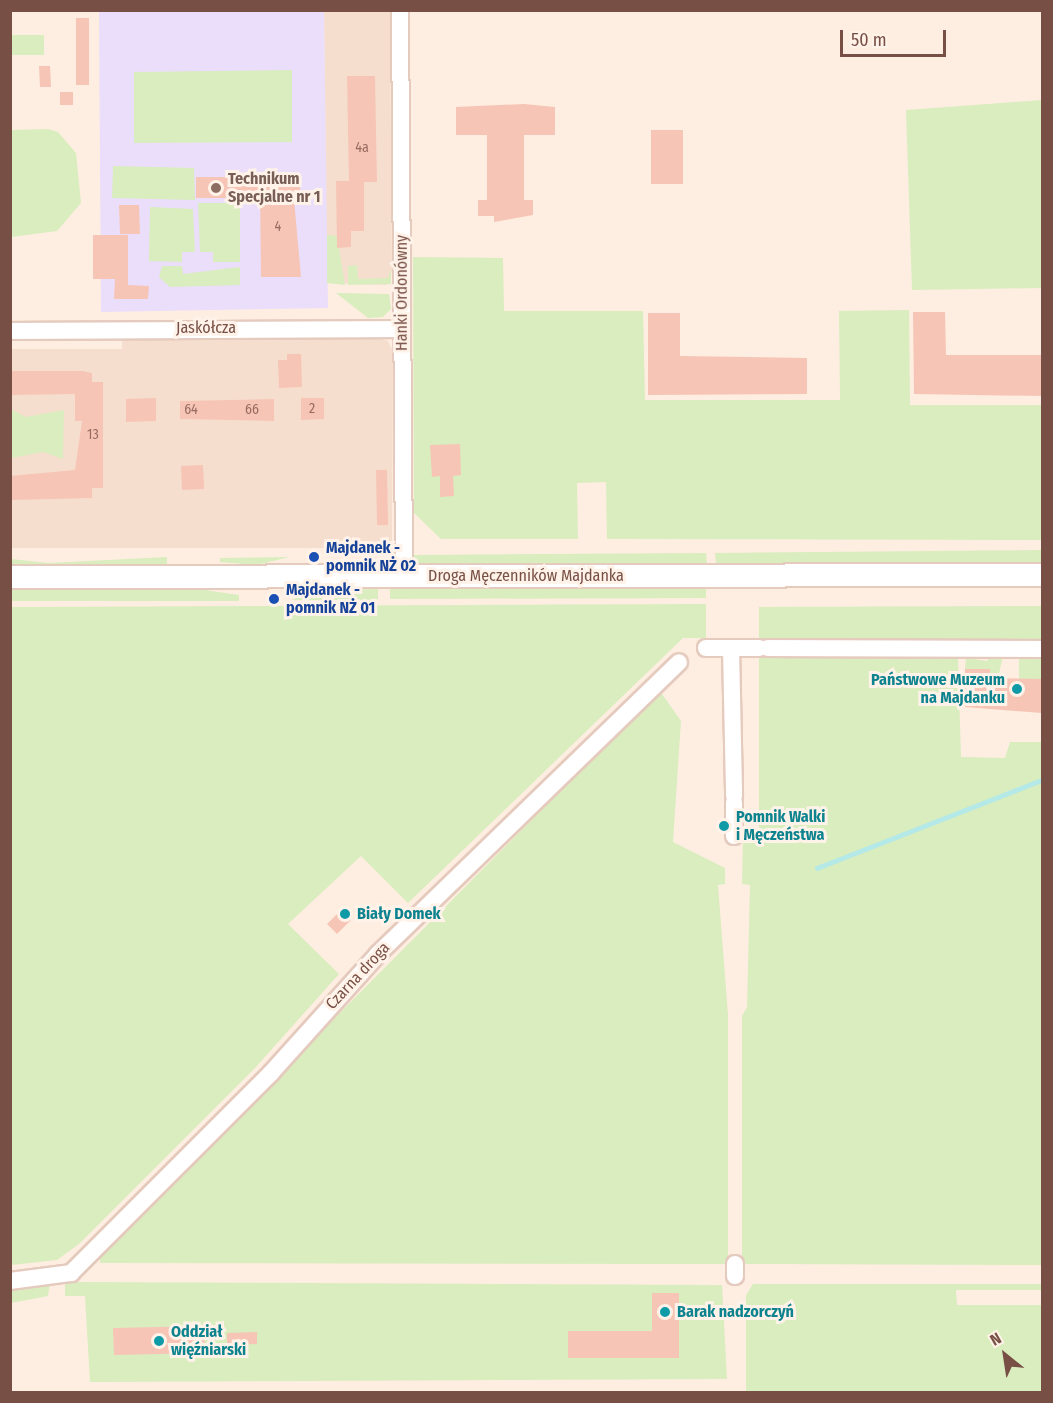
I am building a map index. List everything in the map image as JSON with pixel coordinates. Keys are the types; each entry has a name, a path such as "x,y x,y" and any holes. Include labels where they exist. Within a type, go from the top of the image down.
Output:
{"street":[{"name":"Hanki Ordonówny","path":"400,10 404,575"},
{"name":"Jaskółcza","path":"10,331 402,329"},
{"name":"Droga Męczenników Majdanka","path":"10,577 1042,576"},
{"path":"734,836 731,648 1042,649"},
{"name":"Czarna droga","path":"10,1281 71,1274 271,1073 378,954 692,654 731,648"}],"shaded area":[{"path":"99,11 324,11 328,308 101,312"},
{"path":"324,11 390,11 392,271 387,285 327,283"},
{"path":"370,335 388,341 393,351 392,548 11,548 11,349 122,349 122,341 130,338"}],"green space":[{"path":"11,35 44,35 44,55 11,55"},
{"path":"292,70 292,142 134,143 134,72"},
{"path":"1042,100 1042,288 912,290 906,110"},
{"path":"48,129 58,132 76,153 81,203 57,231 11,237 11,130"},
{"path":"113,166 194,168 195,200 112,198"},
{"path":"198,203 240,203 240,262 213,262 213,252 200,252"},
{"path":"150,207 193,209 195,252 182,252 182,262 149,261"},
{"path":"327,235 337,236 345,285 327,283"},
{"path":"413,257 503,258 504,311 643,311 645,400 840,400 839,311 909,310 910,405 1042,405 1042,540 607,539 606,482 577,483 578,539 441,539 414,513"},
{"path":"357,265 358,279 388,278 391,269 391,284 348,285 348,266"},
{"path":"162,266 182,266 183,274 240,267 240,285 170,287 159,277"},
{"path":"336,293 389,294 391,309 383,317 368,318"},
{"path":"10,409 26,417 64,410 63,459 43,452 11,458"},
{"path":"1042,550 1042,562 716,564 715,553"},
{"path":"706,553 707,564 618,565 417,565 411,555"},
{"path":"167,557 167,565 10,565 11,559 48,563"},
{"path":"289,557 257,565 220,562 220,558"},
{"path":"706,588 706,598 390,599 390,589"},
{"path":"378,589 378,600 291,600 320,590"},
{"path":"10,590 205,590 239,595 239,601 11,601"},
{"path":"706,604 706,638 683,638 408,903 361,856 288,924 339,974 255,1068 79,1244 57,1260 11,1265 11,607"},
{"path":"1042,606 1042,639 759,639 759,607"},
{"path":"1019,654 1042,654 1042,679 1019,679"},
{"path":"1003,656 998,678 990,678 990,669 965,669 966,658 988,661 988,657"},
{"path":"759,657 958,658 961,757 1005,758 1010,742 1042,742 1042,1265 742,1264 742,1016 747,1007 750,885 742,884 743,836 759,836"},
{"path":"660,691 681,721 673,842 725,868 725,884 718,885 728,1015 728,1264 100,1263 100,1254"},
{"path":"65,1282 722,1285 727,1379 90,1382 85,1296 65,1296"},
{"path":"50,1283 48,1296 11,1303 11,1288"},
{"path":"753,1284 1042,1284 1042,1290 956,1290 957,1305 1042,1305 1042,1392 746,1392 746,1295"}],"building":[{"path":"76,18 89,18 89,85 76,85"},
{"path":"39,66 50,66 51,87 40,87"},
{"path":"347,76 375,76 377,182 364,182 364,231 351,231 351,247 337,248 336,181 349,181"},
{"path":"60,92 73,92 73,105 60,105"},
{"path":"524,104 555,107 555,135 524,135 524,200 533,200 533,215 494,222 494,216 478,216 478,200 487,200 487,135 456,135 456,107"},
{"path":"651,130 683,130 683,184 651,184"},
{"path":"196,177 300,177 300,199 294,199 301,277 261,277 260,191 236,191 236,198 196,198"},
{"path":"119,205 139,205 140,234 120,234"},
{"path":"93,235 128,235 128,285 149,286 148,299 114,299 115,279 93,279"},
{"path":"913,312 945,312 946,355 1042,355 1042,396 914,394"},
{"path":"648,313 680,313 680,356 807,358 807,394 648,395"},
{"path":"287,354 301,354 302,387 279,388 278,360 287,360"},
{"path":"10,371 83,371 92,373 92,382 103,382 103,488 92,488 92,498 10,500 10,476 75,470 82,421 75,421 75,394 10,395"},
{"path":"156,398 156,421 126,422 126,399"},
{"path":"301,398 324,398 324,419 301,420"},
{"path":"274,399 274,421 180,419 180,401"},
{"path":"460,444 461,475 453,476 454,496 440,497 440,476 432,477 430,445"},
{"path":"203,465 204,489 182,490 181,466"},
{"path":"376,470 387,470 388,525 377,525"},
{"path":"965,669 990,669 990,678 1042,679 1042,713 965,707"},
{"path":"341,910 351,920 337,934 327,924"},
{"name":"Barak nadzorczyń","path":"652,1293 679,1293 679,1358 568,1358 568,1331 652,1331"},
{"name":"Oddział więźniarski","path":"204,1326 205,1353 114,1355 113,1328"},
{"path":"257,1332 257,1344 227,1345 227,1333"}],"waterway":[{"path":"817,868 1042,780"}],"place":[{"name":"Technikum Specjalne nr 1","path":"216,188"},
{"name":"Majdanek - pomnik NŻ 02","path":"314,557"},
{"name":"Majdanek - pomnik NŻ 01","path":"274,599"},
{"name":"Państwowe Muzeum na Majdanku","path":"1017,689"},
{"name":"Pomnik Walki i Męczeństwa","path":"724,826"},
{"name":"Biały Domek","path":"345,914"},
{"name":"Barak nadzorczyń","path":"665,1312"},
{"name":"Oddział więźniarski","path":"159,1341"}]}
